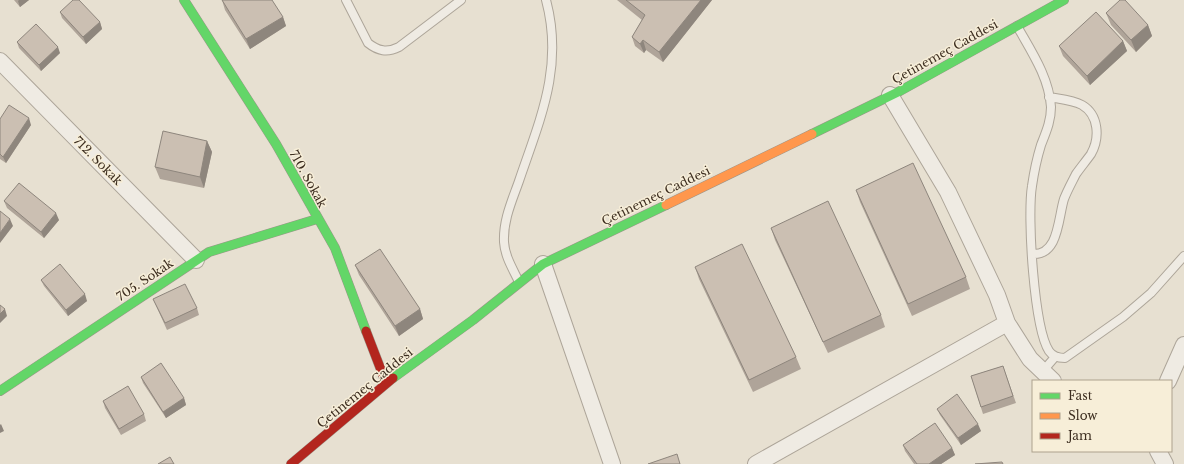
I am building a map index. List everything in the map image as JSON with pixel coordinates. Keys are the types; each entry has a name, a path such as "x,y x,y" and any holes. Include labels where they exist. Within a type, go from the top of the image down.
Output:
{"main road":[{"name":"710. Sokak","path":"184,0 276,144 317,219 335,248 386,383"},
{"name":"Çetinemeç Caddesi","path":"291,464 386,383 473,320 543,264 890,96 1064,0"},
{"name":"705. Sokak","path":"0,391 209,252 317,219"}],"street":[{"name":"712. Sokak","path":"0,61 196,260"},
{"path":"890,96 948,192 997,295 1007,323 1030,359 1048,376"},
{"path":"543,264 612,464"},
{"path":"756,464 1007,323"},
{"path":"1168,380 1184,346"},
{"path":"1159,452 1165,464"}],"lane":[{"path":"346,0 368,43 374,48 387,51 399,47 461,0"},
{"path":"519,283 506,253 504,230 509,207 540,124 550,83 552,36 546,0"},
{"path":"1017,26 1039,64 1049,97 1050,118 1031,188 1030,232 1039,320 1048,350 1055,356 1065,358 1124,317 1151,293 1184,256"},
{"path":"1032,254 1043,253 1052,245 1069,187 1091,154 1097,137 1095,121 1087,109 1076,102 1049,97"},
{"path":"1048,376 1055,356"}],"building":[{"path":"73,0 79,0 100,22 83,37 60,12"},
{"path":"222,0 272,0 283,17 246,39"},
{"path":"626,0 701,0 659,52 643,40 640,44 632,37 645,15"},
{"path":"1120,0 1125,0 1148,25 1131,40 1106,13"},
{"path":"1096,12 1123,41 1087,76 1059,46"},
{"path":"36,24 58,47 39,65 17,42"},
{"path":"9,105 29,118 3,157 0,154 0,119"},
{"path":"163,131 207,141 200,177 155,167"},
{"path":"913,163 966,277 908,304 856,190"},
{"path":"19,183 56,213 41,232 4,201"},
{"path":"828,201 881,315 823,342 771,228"},
{"path":"0,211 10,219 0,233"},
{"path":"742,244 796,357 749,380 695,267"},
{"path":"380,249 420,309 395,326 355,265"},
{"path":"60,264 85,294 66,310 41,280"},
{"path":"185,284 197,308 165,323 153,299"},
{"path":"0,305 5,309 0,314"},
{"path":"161,363 184,398 163,412 141,377"},
{"path":"1003,366 1013,396 981,407 971,376"},
{"path":"128,386 144,414 119,429 103,401"},
{"path":"957,394 978,424 958,438 937,409"},
{"path":"935,423 952,448 929,464 917,464 903,445"},
{"path":"677,454 680,464 648,464"},
{"path":"170,457 174,464 158,464"},
{"path":"1002,462 1003,464 975,464"}],"traffic: fast":[{"path":"184,0 276,144 335,248 366,331"},
{"path":"812,134 900,91 1064,0"},
{"path":"393,378 473,320 543,264 666,205"},
{"path":"0,391 209,252 317,219"}],"traffic: slow":[{"path":"666,205 812,134"}],"traffic: jam":[{"path":"366,331 386,383"},
{"path":"291,464 393,378"}]}
